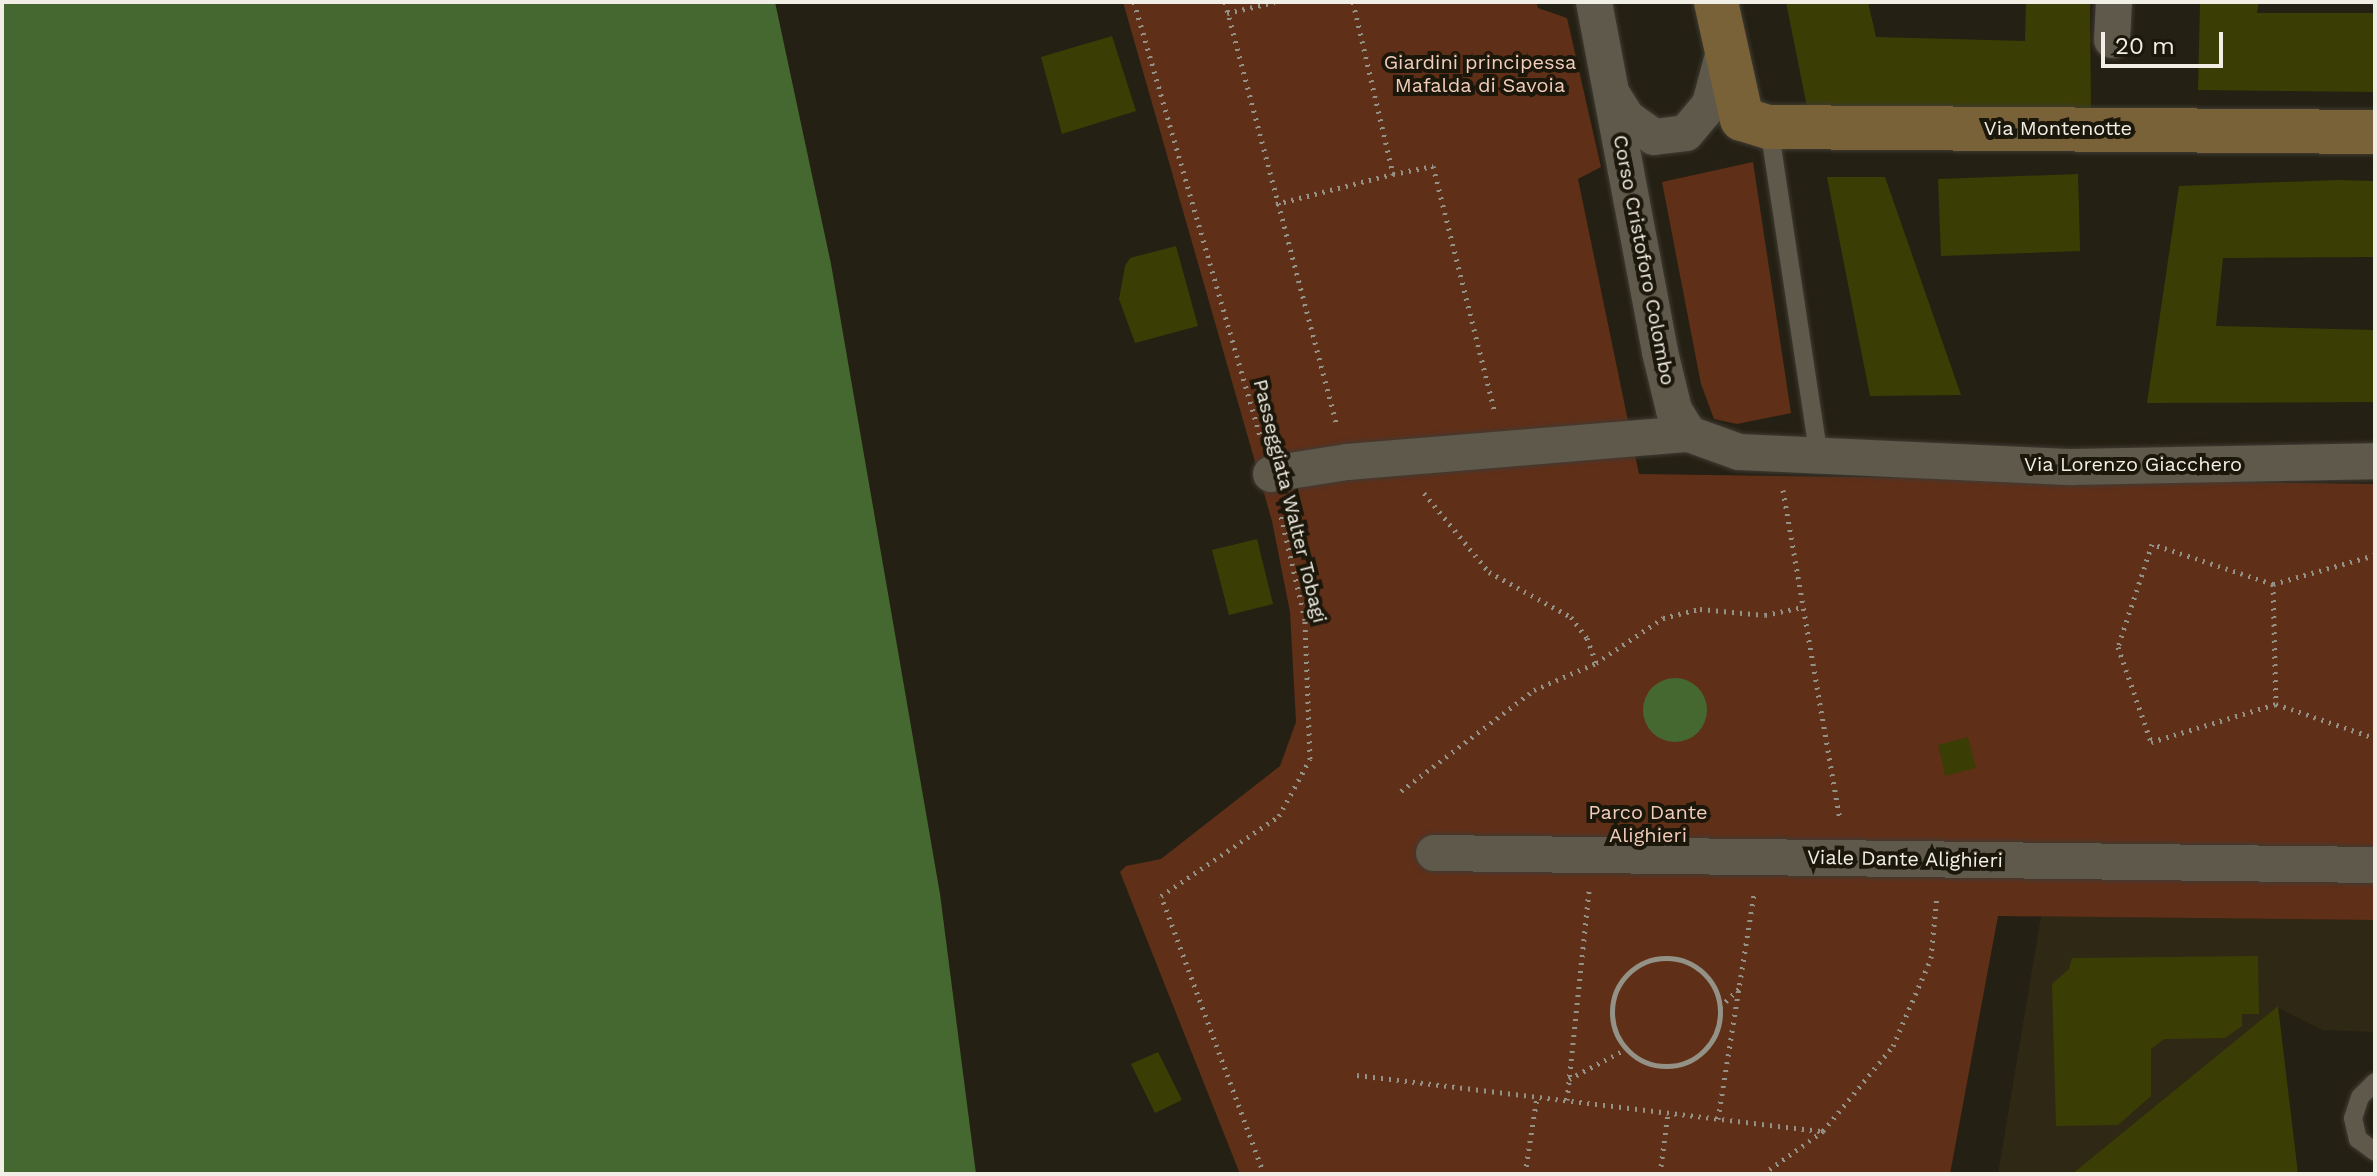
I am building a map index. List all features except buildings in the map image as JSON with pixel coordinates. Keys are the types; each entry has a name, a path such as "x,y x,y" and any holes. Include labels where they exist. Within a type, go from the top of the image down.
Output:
{"street":[{"name":"Corso Cristoforo Colombo","path":"1594,2 1660,352 1674,410 1689,434"},
{"name":"Corso Cristoforo Colombo","path":"1716,2 1725,48 1755,123"},
{"path":"2112,40 2114,2"},
{"name":"Corso Cristoforo Colombo","path":"1611,93 1627,118 1654,137 1686,133 1710,104 1725,48"},
{"name":"Via Montenotte","path":"1755,123 2375,132"},
{"path":"1271,474 1347,462 1689,434 1739,452 1819,456"},
{"name":"Via Lorenzo Giacchero","path":"1819,456 2073,467 2375,461"},
{"name":"Viale Dante Alighieri","path":"1434,853 2375,865"}],"lane":[{"name":"Corso Cristoforo Colombo","path":"1755,123 1819,456"},
{"path":"2375,1082 2360,1097 2353,1118 2358,1139 2375,1152"}],"path":[{"name":"Passeggiata Walter Tobagi","path":"1134,2 1271,474 1305,620 1310,759 1279,816 1161,896 1264,1174"},
{"path":"1225,2 1276,204 1347,462"},
{"path":"1227,13 1275,2"},
{"path":"1353,2 1393,174"},
{"path":"1276,204 1433,166 1505,449"},
{"path":"1777,454 1846,858"},
{"path":"1396,458 1489,572 1571,617 1587,638 1596,663"},
{"path":"2375,555 2273,584 2152,544 2118,647 2151,742 2276,704 2375,738"},
{"path":"2273,584 2276,704"},
{"path":"1401,791 1534,690 1596,663 1663,618 1700,609 1765,615 1804,607"},
{"path":"1567,1100 1592,855"},
{"path":"1718,1119 1742,987 1759,857"},
{"path":"1763,1174 1823,1131 1893,1046 1931,958 1940,859"},
{"path":"1720,1007 1705,974 1690,963 1654,959 1623,979 1615,996 1612,1015 1626,1049 1655,1065 1688,1062 1713,1040 1720,1007 1742,987"},
{"path":"1569,1079 1626,1049"},
{"path":"1357,1075 1823,1131"},
{"path":"1525,1174 1537,1097"},
{"path":"1660,1174 1668,1113"}],"shaded area":[{"path":"2,2 775,2 831,264 940,894 976,1174 2,1174"},
{"path":"1675,678 1687,680 1698,687 1705,698 1705,722 1698,733 1687,740 1675,742 1663,740 1652,733 1645,722 1643,710 1645,698 1652,687 1663,680"},
{"path":"2041,916 2375,920 2375,1032 2323,1030 2277,1007 2072,1174 1998,1174"}],"green space":[{"name":"Parco Dante Alighieri","path":"1123,2 1536,2 1538,8 1567,18 1601,167 1578,179 1639,474 2375,484 2375,920 1998,916 1950,1174 1240,1174 1120,872 1126,866 1161,859 1280,766 1296,722 1290,612 1272,521"},
{"path":"1753,162 1791,413 1737,424 1714,419 1701,384 1662,182"}],"park label":[{"name":"Giardini principessa Mafalda di Savoia","path":"1480,74"}]}
